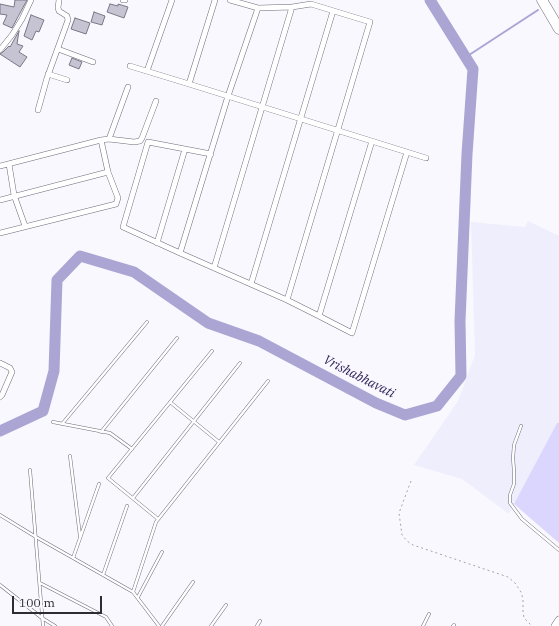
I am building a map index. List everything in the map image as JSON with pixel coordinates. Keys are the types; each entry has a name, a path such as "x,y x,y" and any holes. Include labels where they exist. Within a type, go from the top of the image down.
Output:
{"highway":[{"path":"542,0 559,29"}],"street":[{"path":"0,50 22,19 31,0"},
{"path":"38,110 48,74 68,20 67,16 59,12 58,0"},
{"path":"147,72 172,0"},
{"path":"189,84 215,0"},
{"path":"230,0 258,8 292,7 310,4 370,22 287,300"},
{"path":"214,268 292,7"},
{"path":"180,253 228,96 258,8"},
{"path":"251,284 333,11"},
{"path":"58,49 93,62"},
{"path":"130,66 426,158"},
{"path":"48,74 67,80"},
{"path":"109,139 128,86"},
{"path":"0,166 100,140 109,139 134,142 141,140 156,101"},
{"path":"0,233 115,205 118,198 108,172 100,140"},
{"path":"319,316 372,141"},
{"path":"211,154 148,142 123,227 287,300 352,333 407,152"},
{"path":"158,243 185,149"},
{"path":"9,164 14,195 24,226"},
{"path":"0,200 14,195 108,172"},
{"path":"0,363 10,368 12,372 2,396 0,397"},
{"path":"555,626 559,620"}],"lane":[{"path":"62,424 147,322"},
{"path":"101,432 177,338"},
{"path":"158,519 108,478 212,351"},
{"path":"133,498 240,363"},
{"path":"133,592 156,522 268,381"},
{"path":"170,402 219,442"},
{"path":"53,422 110,433 132,449"},
{"path":"521,426 514,445 514,484 510,495 510,504 522,519 559,550"},
{"path":"70,456 80,536"},
{"path":"30,470 43,626"},
{"path":"72,558 99,484"},
{"path":"103,575 127,506"},
{"path":"0,515 133,592 138,596 160,626 193,582"},
{"path":"138,596 162,552"},
{"path":"40,582 106,618 112,626"},
{"path":"0,585 42,618 55,626"},
{"path":"211,626 226,605"},
{"path":"423,626 429,614"},
{"path":"257,626 260,621"}],"path":[{"path":"411,482 399,513 402,535 407,541 413,545 508,577 515,583 521,592 524,618 532,626"}],"shaded area":[{"path":"528,221 559,236 559,423 557,423 509,514 462,479 414,465 458,401 475,355 471,222 525,227"},
{"path":"557,423 559,423 559,543 514,504"}],"building":[{"path":"15,0 27,0 12,28 3,24 7,15 0,14 0,4 14,7"},
{"path":"110,4 118,6 118,4 128,7 124,18 107,12"},
{"path":"94,12 105,16 102,25 91,22"},
{"path":"31,15 44,20 39,32 36,31 32,40 24,36"},
{"path":"75,18 90,23 86,34 71,29"},
{"path":"19,31 17,44 23,46 19,52 27,57 20,67 0,54 9,46 10,47"},
{"path":"72,58 82,62 79,69 69,65"}],"waterway":[{"name":"Vrishabhavati","path":"0,431 43,411 54,371 57,280 80,256 134,272 208,323 259,341 376,403 405,415 437,406 461,376 460,321 467,154 473,69 430,0"},
{"path":"466,57 538,10"}]}
